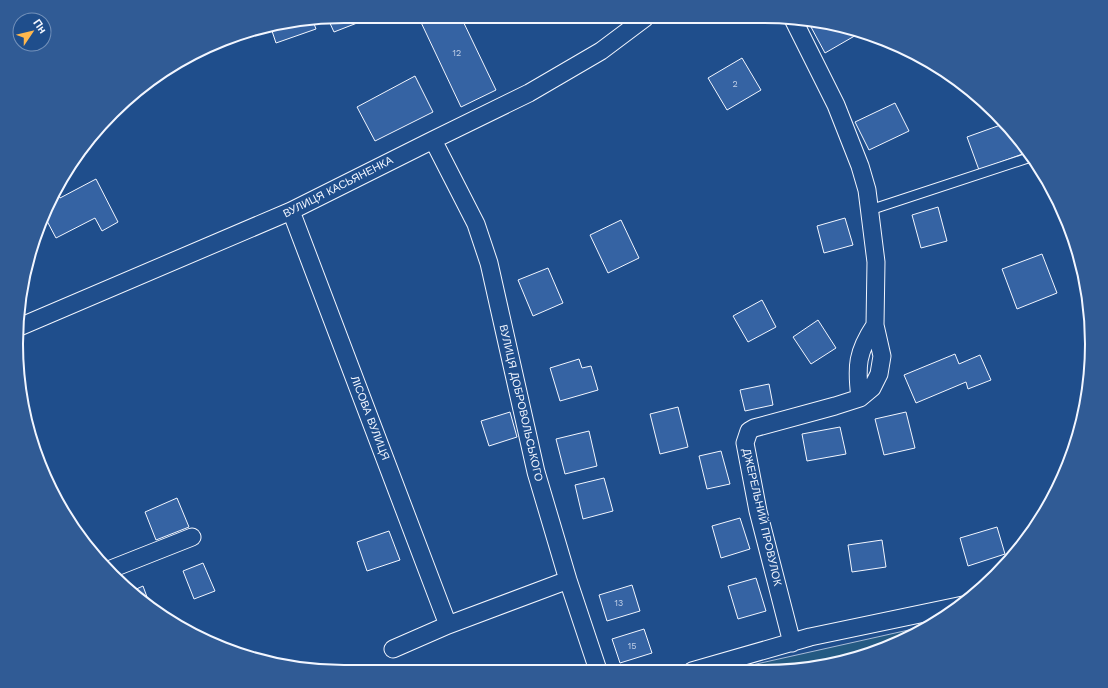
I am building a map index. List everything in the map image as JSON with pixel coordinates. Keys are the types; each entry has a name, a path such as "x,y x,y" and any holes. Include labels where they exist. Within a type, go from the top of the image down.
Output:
{"street":[{"name":"ВУЛИЦЯ КАСЬЯНЕНКА","path":"24,325 292,211 529,93 601,51 638,23"},
{"name":"ДЖЕРЕЛЬНИЙ ПРОВУЛОК","path":"792,643 758,511 745,443 747,436 749,431 761,425 860,398 872,388 879,374 882,356 875,325 876,262 867,190 860,166 836,105 796,25"},
{"name":"ВУЛИЦЯ ДОБРОВОЛЬСЬКОГО","path":"433,140 476,224 489,263 536,472 568,580 596,665"},
{"name":"ЛІСОВА ВУЛИЦЯ","path":"292,211 448,625"},
{"path":"860,398 857,378 859,358 865,340 875,325"},
{"path":"113,567 192,537"},
{"path":"393,649 448,625 568,580"},
{"path":"713,665 810,637 945,609"}],"lane":[{"path":"870,210 1025,158"}],"shaded area":[{"path":"910,630 887,641 827,659 785,664 752,665"}],"building":[{"path":"357,23 334,32 330,24"},
{"path":"421,23 464,23 496,90 461,107"},
{"path":"314,25 316,29 276,43 272,31"},
{"path":"811,27 827,29 854,36 825,53"},
{"path":"742,58 761,90 727,110 708,78"},
{"path":"415,76 433,112 375,141 357,107"},
{"path":"895,103 909,131 869,150 855,122"},
{"path":"999,126 1023,154 979,170 967,137"},
{"path":"96,179 118,222 102,231 95,218 56,238 47,221 59,196 60,198"},
{"path":"938,207 947,241 921,248 912,215"},
{"path":"845,218 853,245 824,253 817,226"},
{"path":"621,220 639,258 608,273 590,235"},
{"path":"1042,254 1057,293 1017,309 1002,269"},
{"path":"548,268 563,303 533,316 518,280"},
{"path":"762,300 776,327 748,342 733,316"},
{"path":"818,320 836,348 811,364 793,337"},
{"path":"955,354 959,364 980,355 991,380 968,389 966,382 916,403 904,375"},
{"path":"579,359 582,368 591,366 598,390 560,401 550,368"},
{"path":"769,384 773,405 745,411 740,390"},
{"path":"678,407 688,447 660,454 650,414"},
{"path":"510,412 517,437 489,446 481,421"},
{"path":"906,412 915,448 884,455 875,419"},
{"path":"840,427 846,454 807,461 802,434"},
{"path":"589,431 597,466 565,474 556,439"},
{"path":"721,451 730,484 707,489 699,456"},
{"path":"604,478 613,511 583,519 575,485"},
{"path":"177,498 189,527 156,540 145,512"},
{"path":"740,518 750,549 721,558 712,526"},
{"path":"997,527 1005,554 968,566 960,538"},
{"path":"389,531 400,560 367,571 357,542"},
{"path":"882,540 886,567 852,572 848,545"},
{"path":"203,563 215,591 194,599 183,571"},
{"path":"756,578 766,611 738,619 728,586"},
{"path":"632,585 640,611 607,621 599,595"},
{"path":"143,586 147,598 137,589"},
{"path":"644,629 652,653 620,663 612,639"}]}
